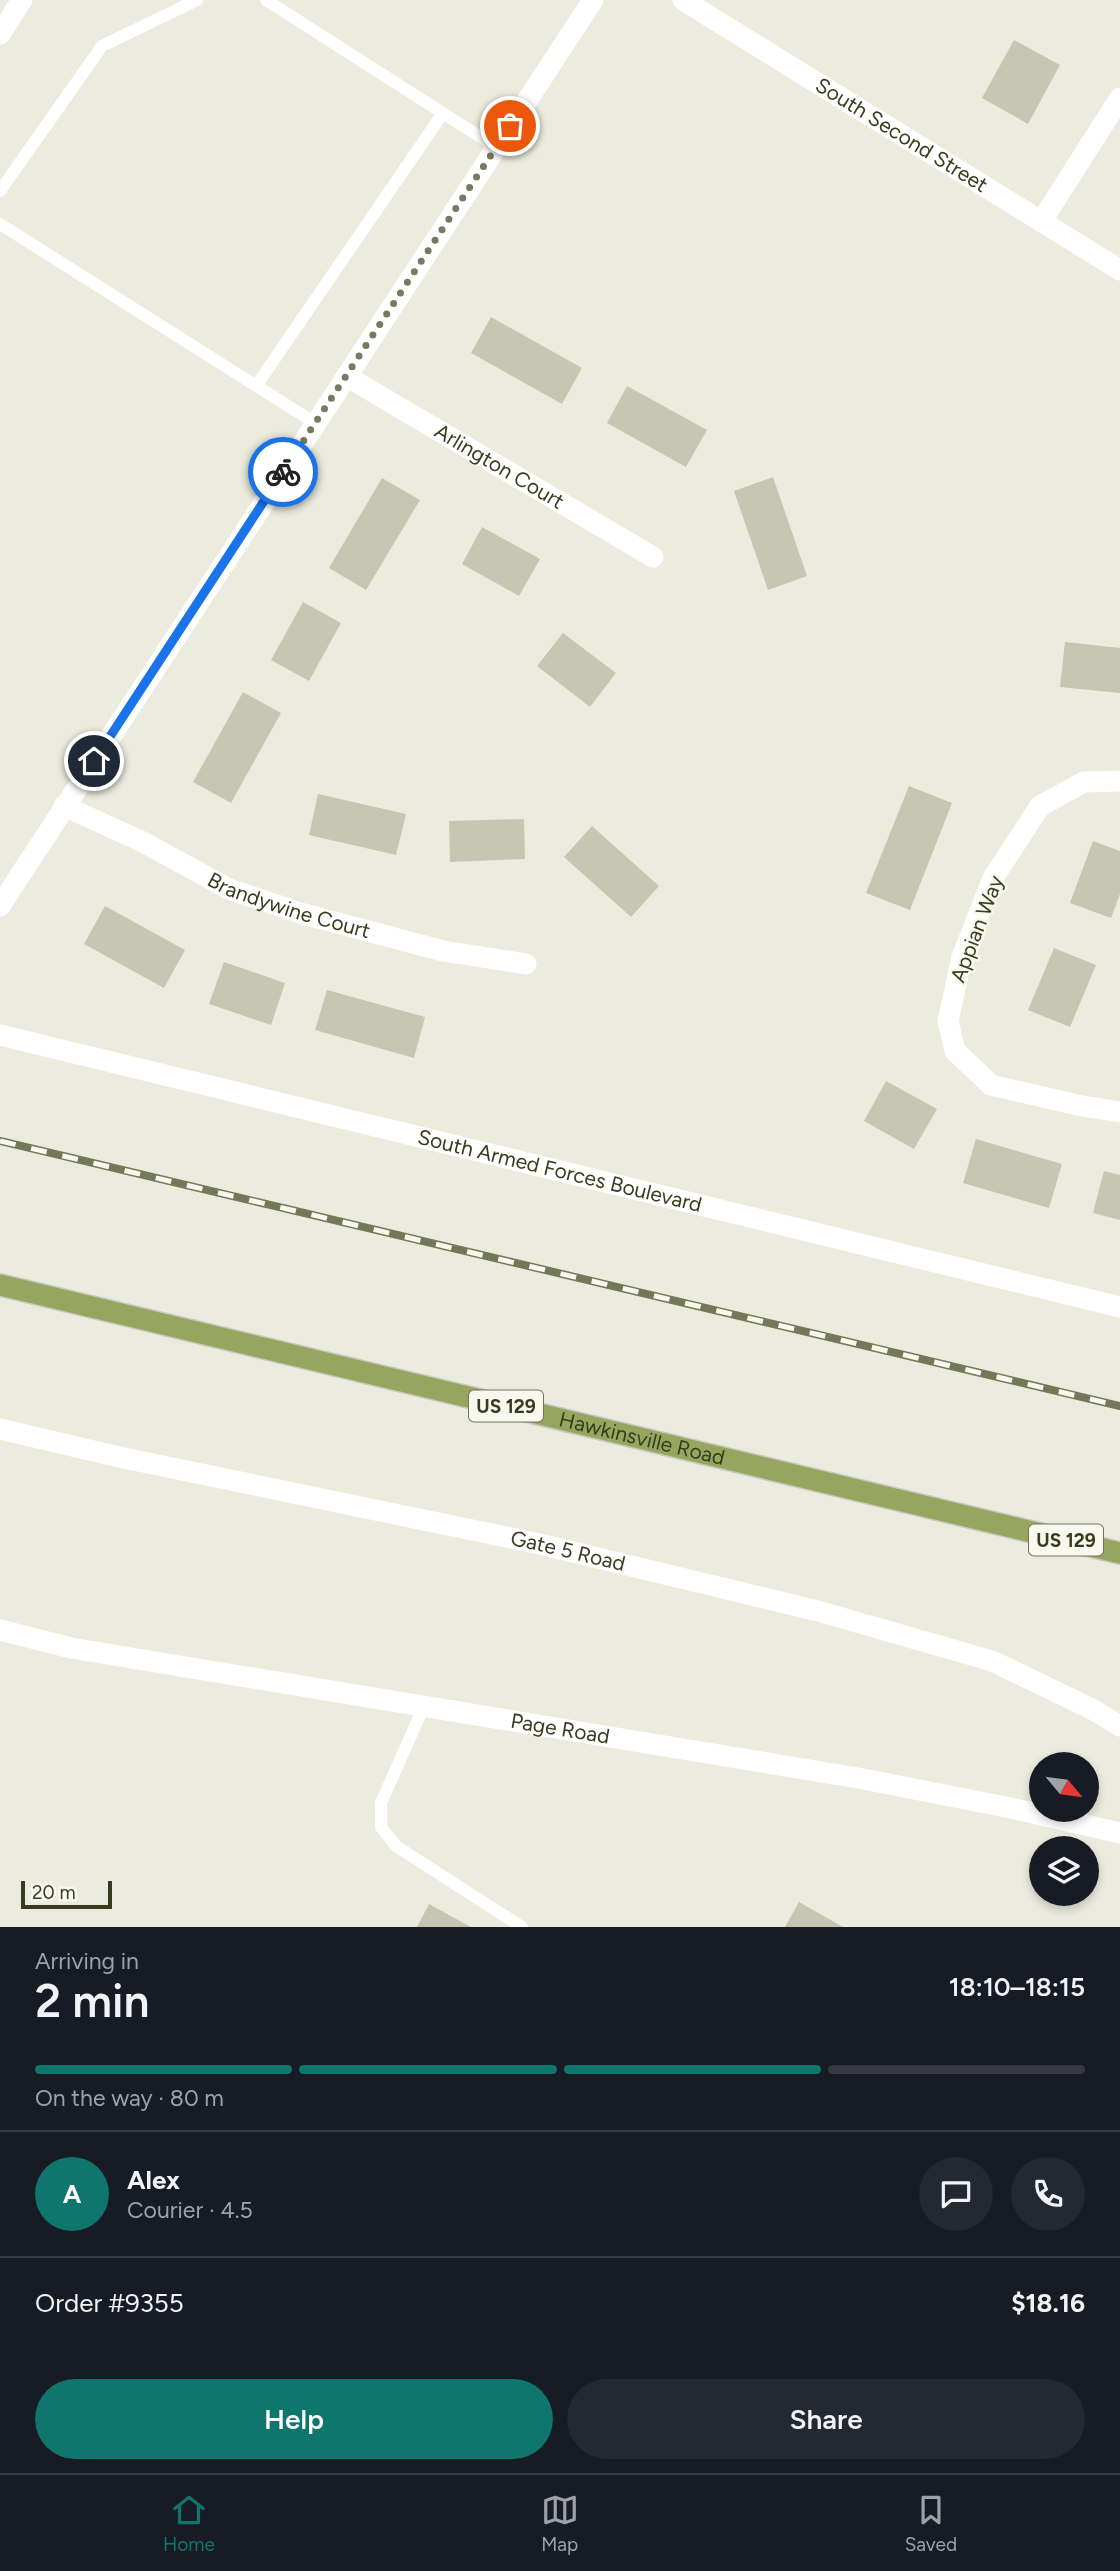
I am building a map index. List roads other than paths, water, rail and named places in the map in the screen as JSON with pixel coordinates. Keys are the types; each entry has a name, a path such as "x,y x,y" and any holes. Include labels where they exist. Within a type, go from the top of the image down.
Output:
{"main road":[{"name":"Hawkinsville Road","path":"0,1285 1120,1553"}],"street":[{"path":"0,34 22,0"},
{"path":"0,906 593,0"},
{"name":"South Second Street","path":"683,0 1120,270"},
{"path":"1041,222 1120,98"},
{"name":"Arlington Court","path":"346,376 653,557"},
{"name":"Appian Way","path":"1120,781 1084,782 1041,806 993,878 962,957 948,1021 955,1051 991,1085 1120,1112"},
{"name":"Brandywine Court","path":"64,806 143,842 229,889 300,913 443,951 526,964"},
{"name":"South Armed Forces Boulevard","path":"0,1035 1120,1307"},
{"name":"Gate 5 Road","path":"0,1429 120,1457 540,1544 818,1611 992,1661 1093,1709 1120,1726"},
{"name":"Page Road","path":"0,1630 71,1648 858,1778 1120,1833"}],"lane":[{"path":"0,191 102,46 197,0"},
{"path":"266,0 496,147"},
{"path":"257,386 443,113"},
{"path":"0,224 316,423"},
{"path":"424,1706 380,1803 381,1827 397,1846 522,1927"}],"railway":[{"path":"0,1141 1120,1406"}]}
